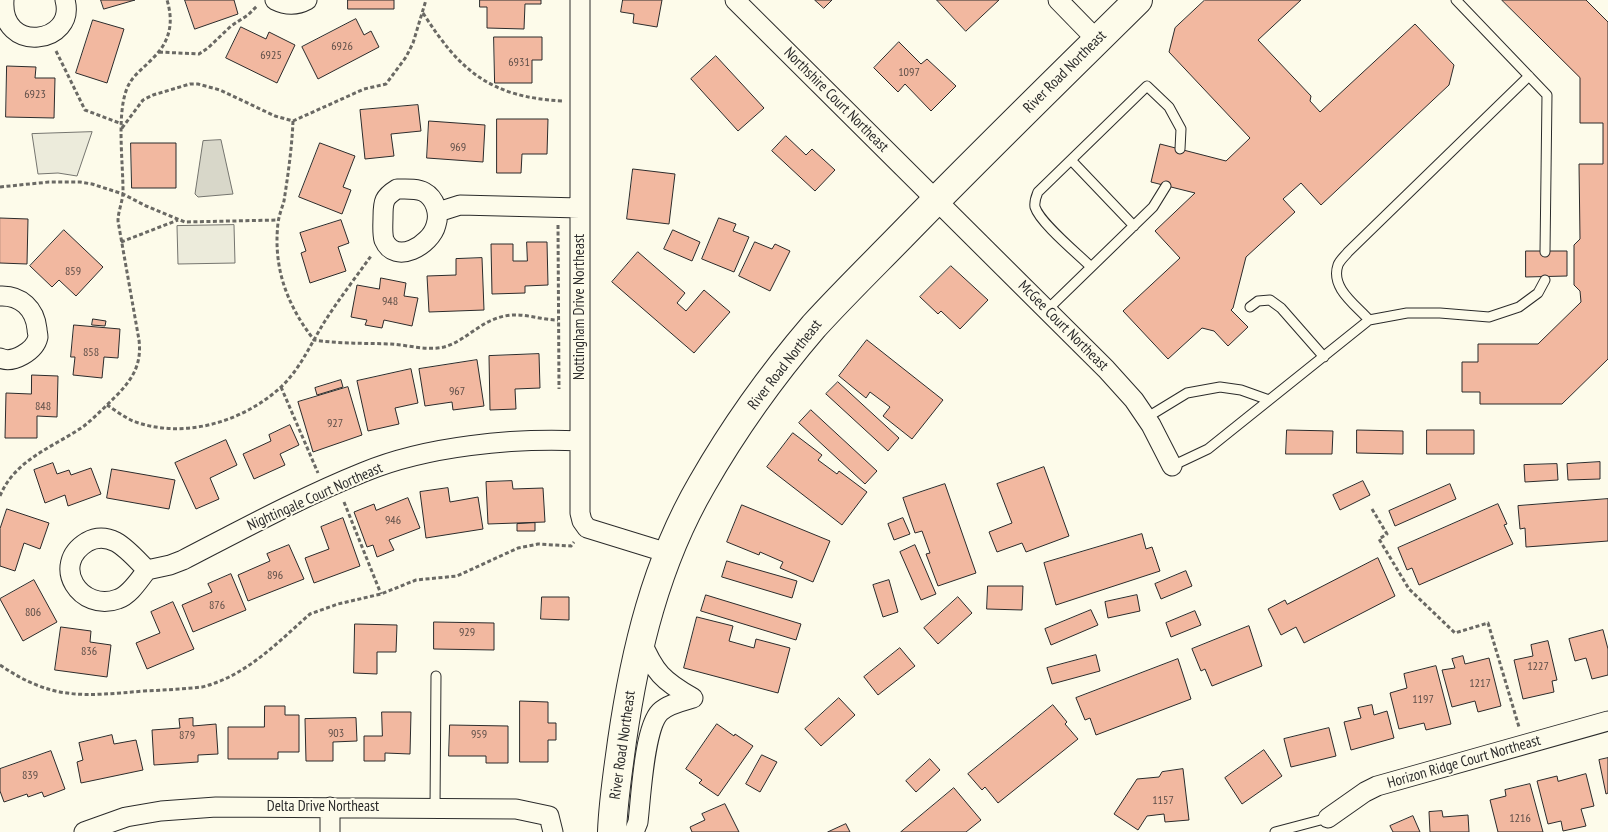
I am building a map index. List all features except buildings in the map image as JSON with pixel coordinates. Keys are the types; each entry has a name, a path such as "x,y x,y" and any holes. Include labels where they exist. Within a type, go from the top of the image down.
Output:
{"main road":[{"name":"River Road Northeast","path":"612,832 617,777 633,671 653,595 668,552 700,486 732,434 772,378 815,326 936,200 1138,0"}],"street":[{"path":"4,0 5,16 10,28 18,34 30,37 47,35 61,24 66,15 65,0"},
{"path":"275,0 285,5 307,0"},
{"name":"Nottingham Drive Northeast","path":"580,0 580,513 582,522 588,528"},
{"name":"Northshire Court Northeast","path":"735,0 936,200"},
{"path":"1058,0 1097,40"},
{"path":"397,189 424,192 432,200 438,212 436,226 431,237 420,247 408,251 398,251 384,240 383,204 387,195 397,189"},
{"name":"McGee Court Northeast","path":"936,200 1134,400 1172,466"},
{"path":"438,212 460,205 580,208"},
{"path":"0,296 16,298 30,308 36,322 38,337 31,349 18,357 4,360 0,358"},
{"name":"Nightingale Court Northeast","path":"147,570 183,560 306,497 365,471 399,460 452,449 509,442 580,441"},
{"path":"588,528 668,552"},
{"path":"634,832 638,822 651,727 660,712 673,704 693,698 670,686 660,675 649,660 641,640"},
{"name":"Horizon Ridge Court Northeast","path":"1328,818 1365,792 1377,786 1608,721"},
{"name":"Delta Drive Northeast","path":"84,832 126,818 161,811 216,807 330,807 516,809 549,816 553,832"},
{"path":"330,807 330,832"}],"lane":[{"path":"1456,0 1546,95 1545,252"},
{"path":"1369,320 1339,288 1336,275 1338,264 1528,76"},
{"path":"1091,267 1043,220 1035,207 1035,198 1038,192 1147,86 1170,107 1181,129 1180,149"},
{"path":"1071,160 1134,226"},
{"path":"1047,310 1134,226 1153,206 1166,186"},
{"path":"1172,466 1208,449 1369,320 1415,313 1440,312 1489,317 1520,308 1538,293 1545,280"},
{"path":"1250,307 1258,301 1270,300 1282,308 1324,357"},
{"path":"1146,418 1187,393 1220,387 1241,390 1269,400"},
{"path":"434,808 436,676"},
{"path":"1275,832 1328,818"}],"path":[{"path":"0,494 21,466 84,426 107,405 126,386 139,363 140,351 121,242 118,213 123,194 122,126 124,99 129,84 138,71 159,52 168,36 172,21 167,0"},
{"path":"159,52 199,54 231,26 248,16 262,0"},
{"path":"122,126 143,100 169,89 198,84 220,90 275,116 293,121 364,89 386,84 406,57 413,43 426,0"},
{"path":"422,13 452,54 476,76 491,84 524,95 580,102"},
{"path":"47,35 85,110 122,126"},
{"path":"293,121 284,202 278,220 277,249 283,283 293,310 314,340 346,344 389,344 433,348 453,343 492,319 504,316 516,314 545,320 558,320"},
{"path":"0,187 49,182 80,182 123,194 185,222 278,220"},
{"path":"558,207 559,395"},
{"path":"121,242 178,219"},
{"path":"107,405 131,420 142,424 167,428 197,428 227,420 246,412 281,387 303,360 325,321 377,247 384,240"},
{"path":"281,387 319,474 343,500 381,594"},
{"path":"1372,509 1387,534 1379,539 1409,589 1455,633 1488,623 1524,745"},
{"path":"0,665 32,684 68,694 113,695 216,683 247,668 310,614 338,604 381,594 416,580 457,576 518,548 538,544 572,546 588,528"}],"shaded area":[{"path":"92,132 77,176 58,173 38,174 32,134"},
{"path":"221,140 233,194 198,197 195,194 203,141"},
{"path":"234,225 235,263 178,264 177,226"}]}
